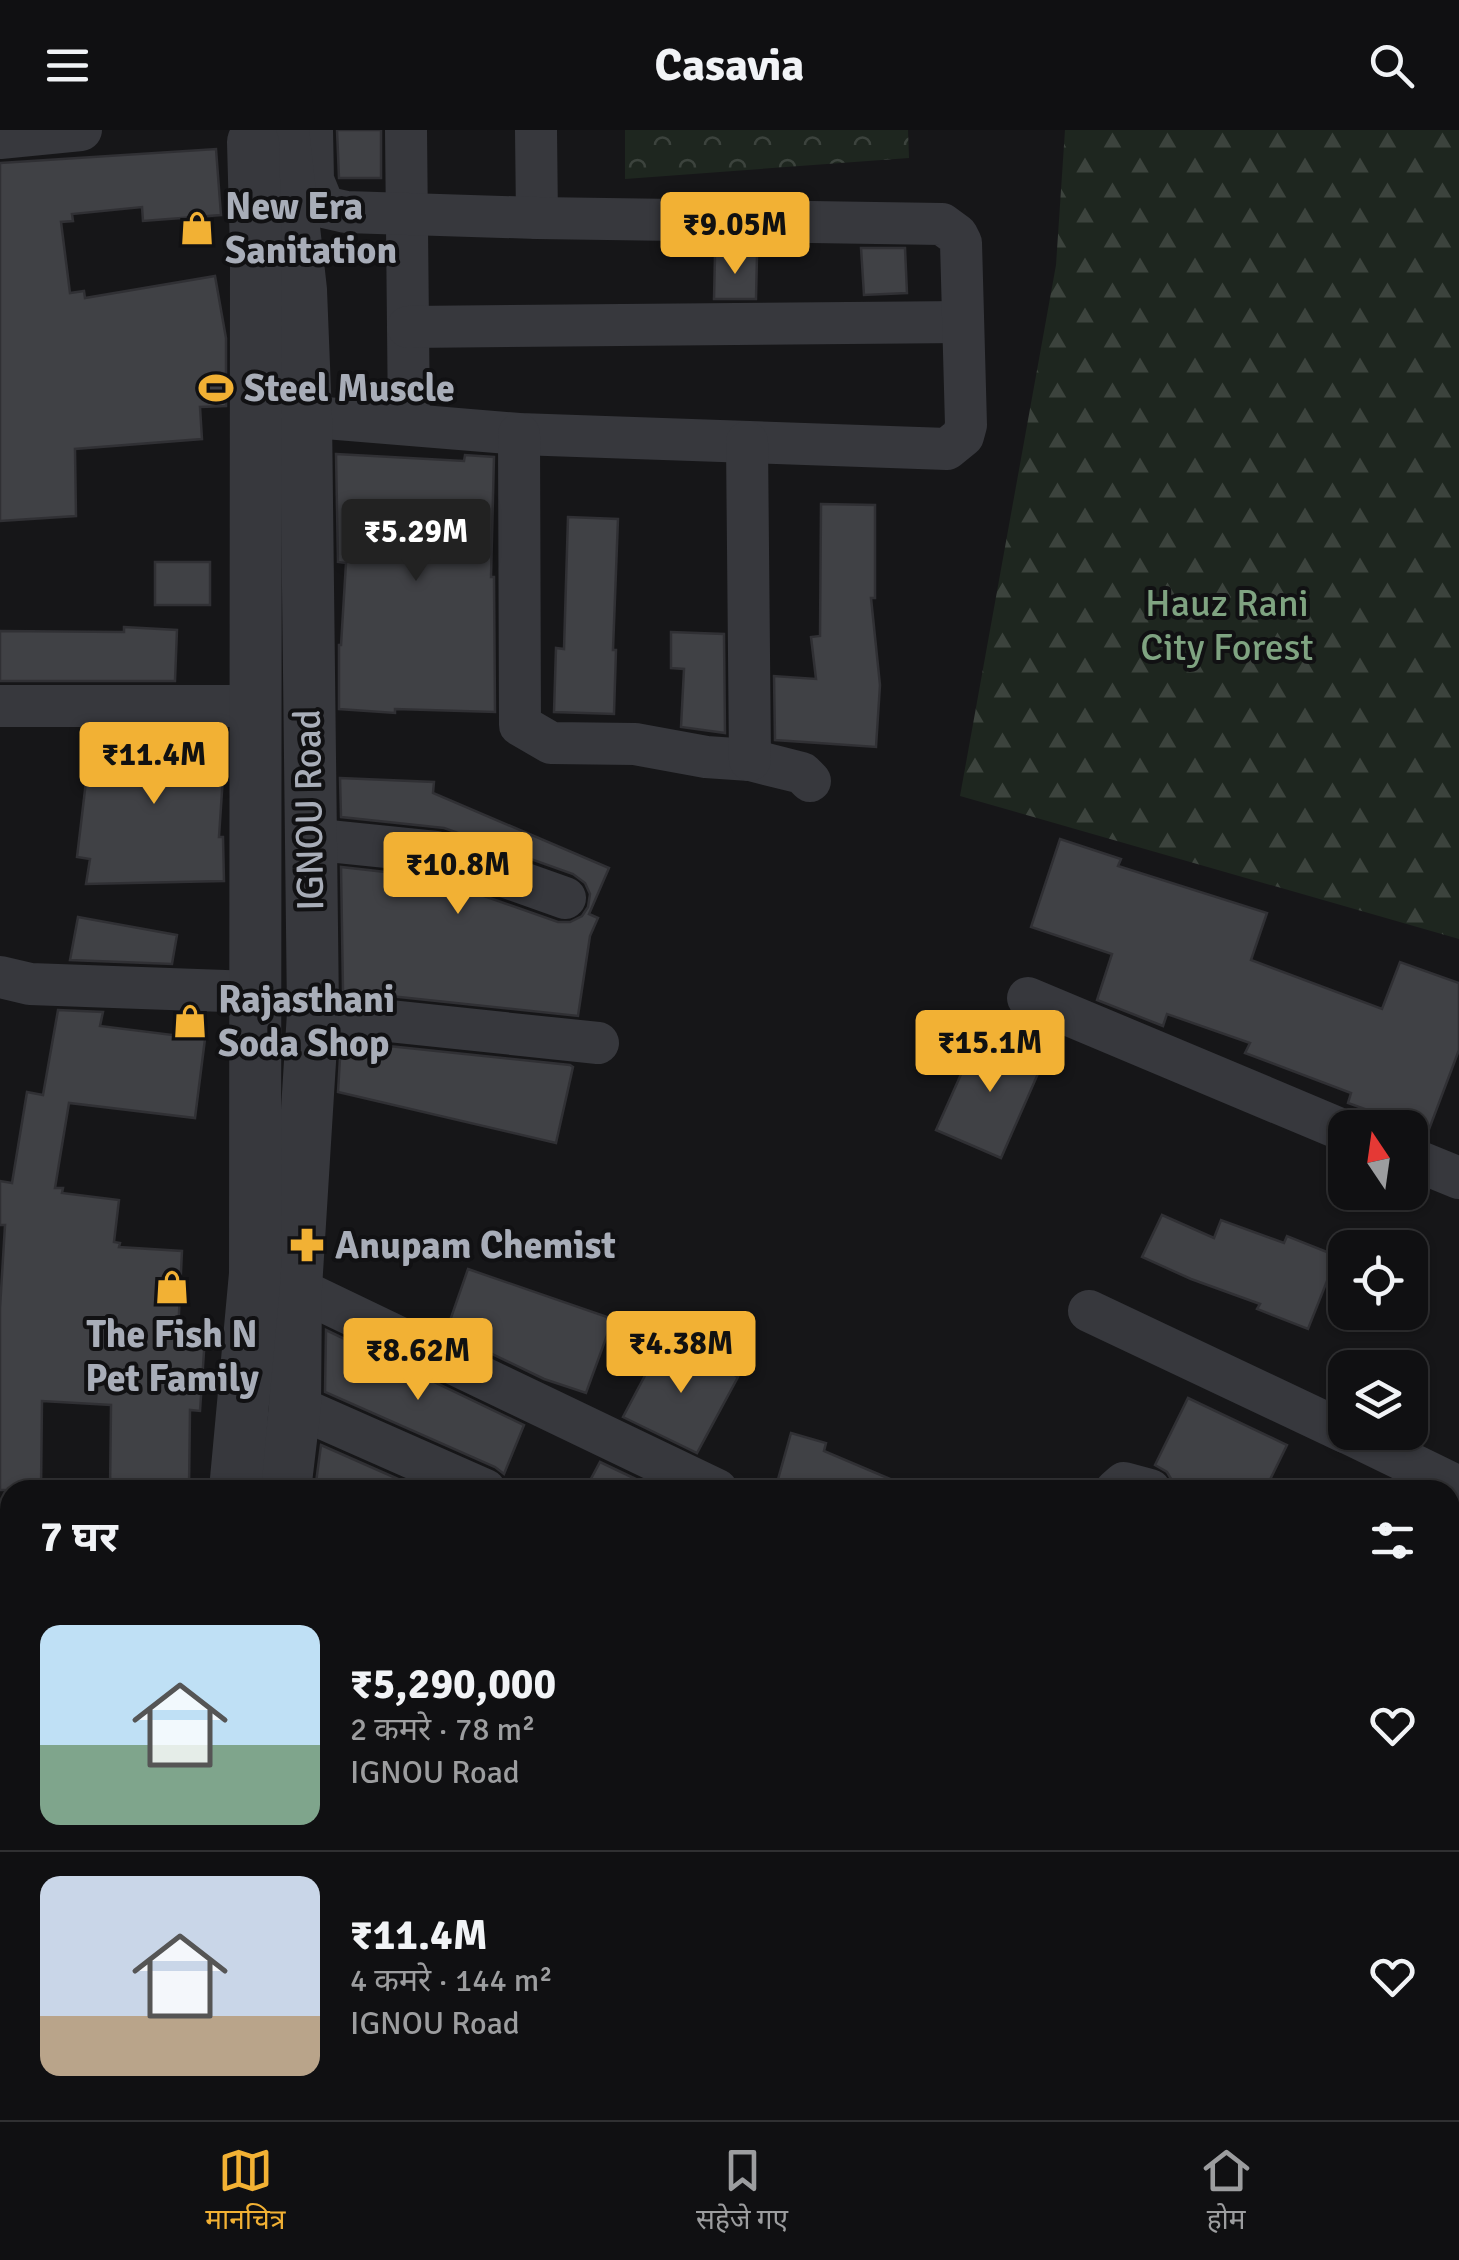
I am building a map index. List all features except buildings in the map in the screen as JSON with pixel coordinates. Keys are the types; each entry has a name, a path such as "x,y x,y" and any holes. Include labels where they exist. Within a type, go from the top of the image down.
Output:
{"street":[{"path":"0,138 81,130"},
{"name":"IGNOU Road","path":"252,130 281,415 309,839 314,1014 287,1480"},
{"name":"IGNOU Road","path":"237,1480 255,1274 256,706 281,415 301,290 283,130"},
{"path":"281,415 519,434 947,449 963,436 966,425 961,243 942,224 346,212 324,207 313,180 312,130"},
{"path":"406,130 409,424"},
{"path":"536,130 538,218"},
{"path":"408,327 963,322"},
{"path":"519,434 520,725 550,743 635,744 706,757 750,760 802,773 810,781"},
{"path":"747,442 750,760"},
{"path":"0,706 256,706"},
{"path":"309,839 436,852 565,898"},
{"path":"0,977 30,984 253,992"},
{"path":"1028,998 1328,1124"},
{"path":"314,1014 598,1044"},
{"path":"1428,1165 1459,1178"},
{"path":"296,1288 696,1480"},
{"path":"1090,1312 1328,1424"},
{"path":"294,1406 462,1480"},
{"path":"1382,1450 1444,1480"}],"green space":[{"path":"625,130 908,130 909,158 625,179"},
{"name":"Hauz Rani City Forest","path":"1065,130 1459,130 1459,939 960,796 1056,265"}],"place":[{"name":"New Era Sanitation","path":"197,228"},
{"name":"Steel Muscle","path":"216,388"},
{"name":"Rajasthani Soda Shop","path":"190,1021"},
{"name":"Anupam Chemist","path":"307,1245"},
{"name":"The Fish N Pet Family","path":"172,1287"}]}
